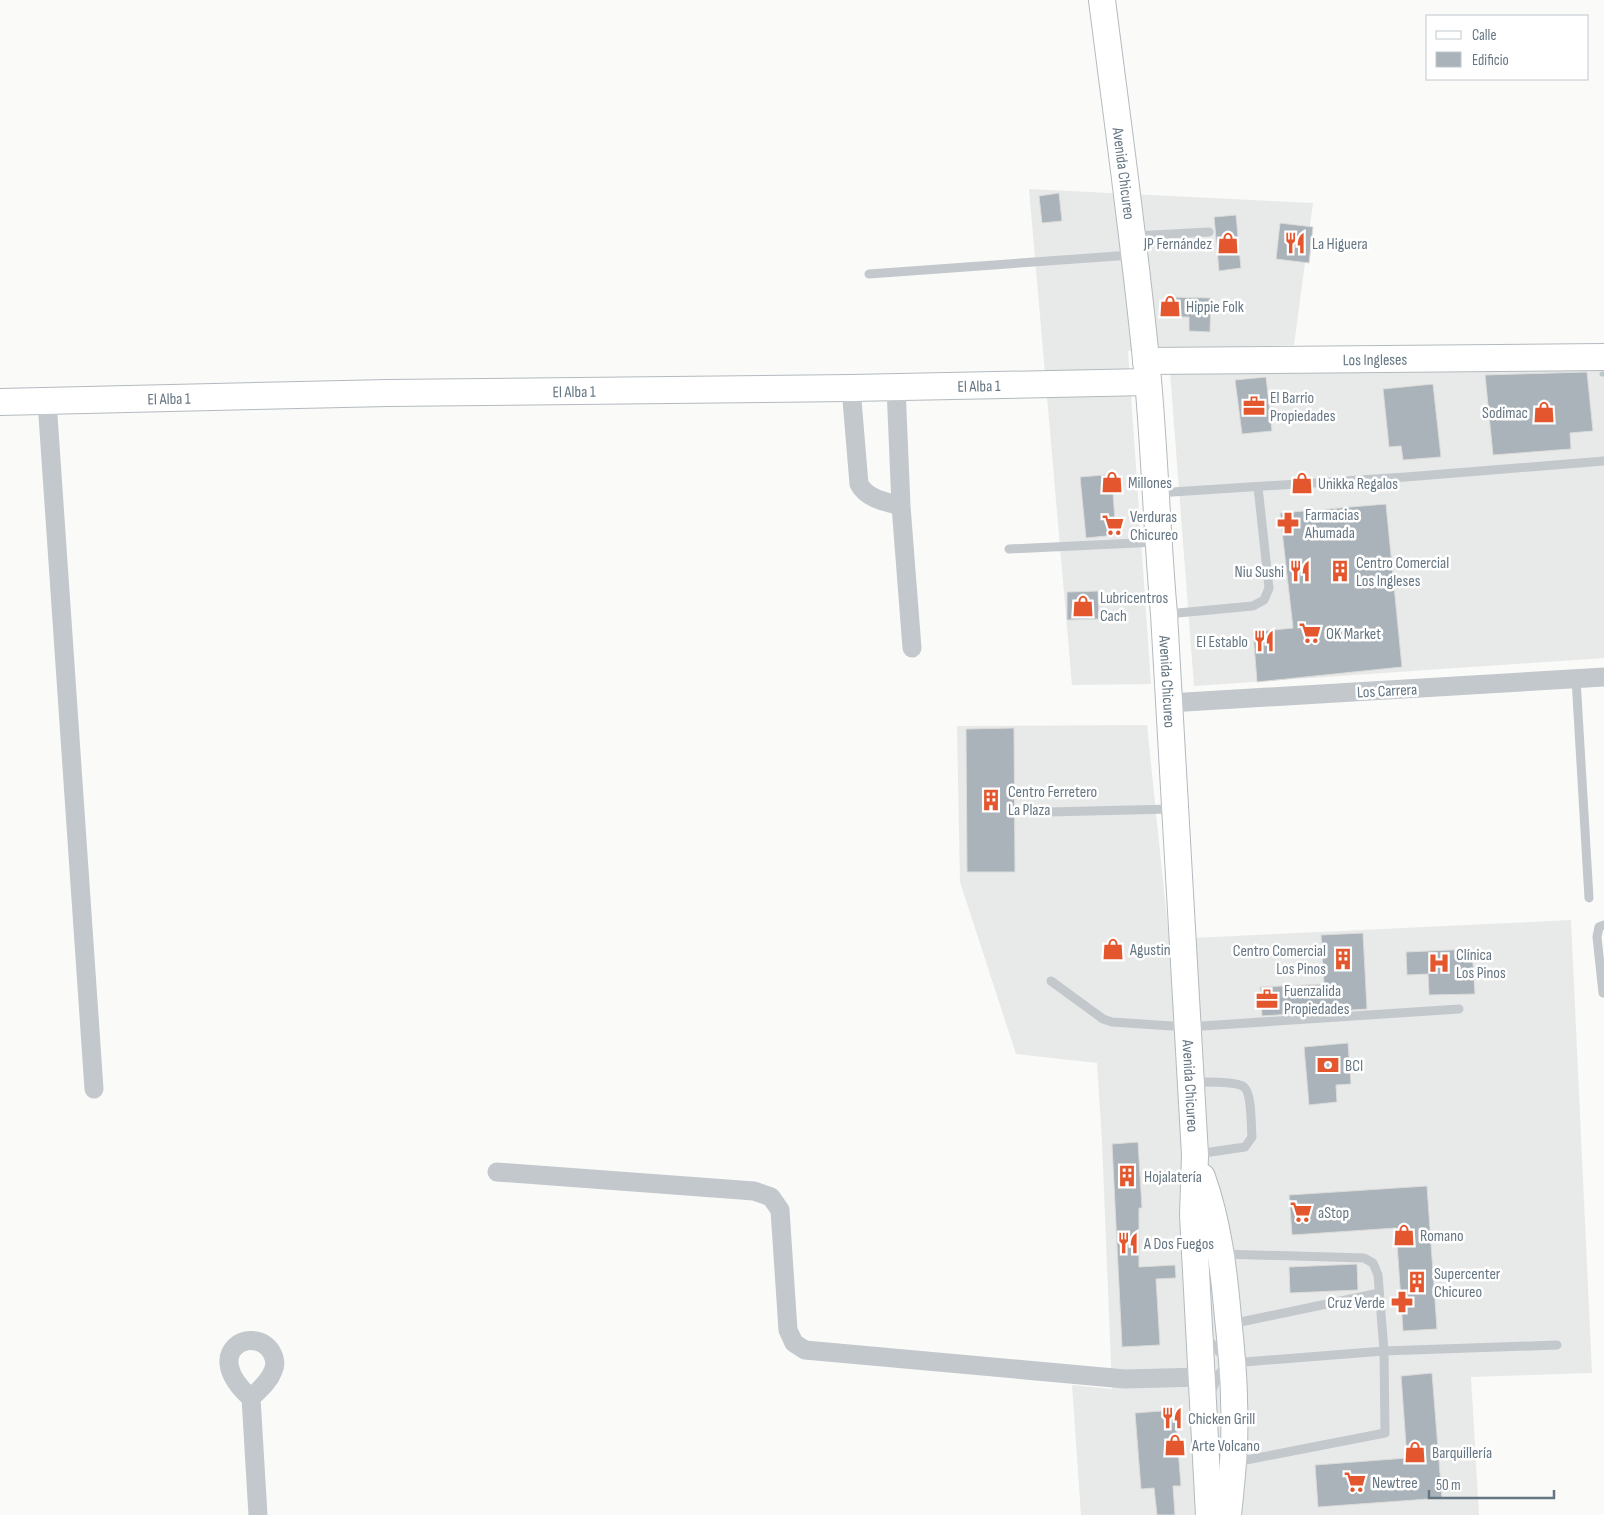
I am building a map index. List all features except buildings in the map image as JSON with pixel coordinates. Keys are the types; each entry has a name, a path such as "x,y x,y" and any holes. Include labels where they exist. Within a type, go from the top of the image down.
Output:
{"main road":[{"name":"Avenida Chicureo","path":"1102,0 1147,372 1157,542 1164,614 1195,1155 1193,1215 1209,1515"},
{"name":"Los Ingleses","path":"1147,372 1604,357"},
{"name":"El Alba 1","path":"0,402 379,393 896,387 1147,372"},
{"name":"Avenida Chicureo","path":"1195,1155 1211,1209 1220,1254 1229,1325 1234,1402 1234,1462 1228,1515"}],"street":[{"path":"896,387 912,648"},
{"path":"852,388 859,484 867,494 902,506"},
{"path":"48,401 94,1089"},
{"name":"Los Carrera","path":"1169,703 1604,677"},
{"path":"497,1172 754,1191 771,1197 780,1210 788,1330 794,1343 805,1350 1125,1379 1202,1377"},
{"path":"251,1398 258,1515"}],"lane":[{"path":"868,274 1122,257 1133,245 1209,232"},
{"path":"1154,493 1604,461"},
{"path":"1164,614 1253,606 1264,600 1269,588 1258,487"},
{"path":"1009,549 1157,542"},
{"path":"1576,679 1589,898"},
{"path":"1048,812 1175,809"},
{"path":"1603,993 1597,937 1599,927 1604,925"},
{"path":"1051,981 1103,1019 1112,1022 1187,1027 1459,1008"},
{"path":"1190,1082 1243,1086 1248,1092 1252,1137 1245,1147 1195,1155"},
{"path":"1220,1254 1364,1258 1374,1263 1378,1275 1384,1351 1385,1433 1234,1462"},
{"path":"1229,1325 1379,1293"},
{"path":"1200,1326 1215,1348 1232,1363"},
{"path":"1204,1415 1215,1380 1224,1366 1232,1363 1384,1351 1557,1346"}],"shaded area":[{"path":"1029,189 1313,203 1294,345 1128,351 1151,684 1072,685"},
{"path":"1604,369 1604,658 1194,686 1170,372"},
{"path":"1147,725 1169,939 1571,920 1592,1373 1471,1377 1479,1515 1081,1515 1072,1385 1112,1389 1097,1063 1016,1054 960,882 957,726"}],"place":[{"name":"JP Fernández","path":"1228,243"},
{"name":"La Higuera","path":"1295,243"},
{"name":"Hippie Folk","path":"1170,306"},
{"name":"El Barrio Propiedades","path":"1254,406"},
{"name":"Sodimac","path":"1544,412"},
{"name":"Millones","path":"1112,482"},
{"name":"Unikka Regalos","path":"1302,483"},
{"name":"Farmacias Ahumada","path":"1288,523"},
{"name":"Verduras Chicureo","path":"1113,525"},
{"name":"Niu Sushi","path":"1300,571"},
{"name":"Centro Comercial Los Ingleses","path":"1340,571"},
{"name":"Lubricentros Cach","path":"1083,606"},
{"name":"OK Market","path":"1310,633"},
{"name":"El Establo","path":"1264,641"},
{"name":"Centro Ferretero La Plaza","path":"991,800"},
{"name":"Agustin","path":"1113,949"},
{"name":"Centro Comercial Los Pinos","path":"1343,959"},
{"name":"Clínica Los Pinos","path":"1439,963"},
{"name":"Fuenzalida Propiedades","path":"1267,999"},
{"name":"BCI","path":"1328,1065"},
{"name":"Hojalatería","path":"1127,1176"},
{"name":"aStop","path":"1301,1212"},
{"name":"Romano","path":"1404,1235"},
{"name":"A Dos Fuegos","path":"1128,1243"},
{"name":"Supercenter Chicureo","path":"1417,1282"},
{"name":"Cruz Verde","path":"1402,1302"},
{"name":"Chicken Grill","path":"1172,1418"},
{"name":"Arte Volcano","path":"1175,1445"},
{"name":"Barquillería","path":"1415,1452"},
{"name":"Newtree","path":"1355,1482"}]}
